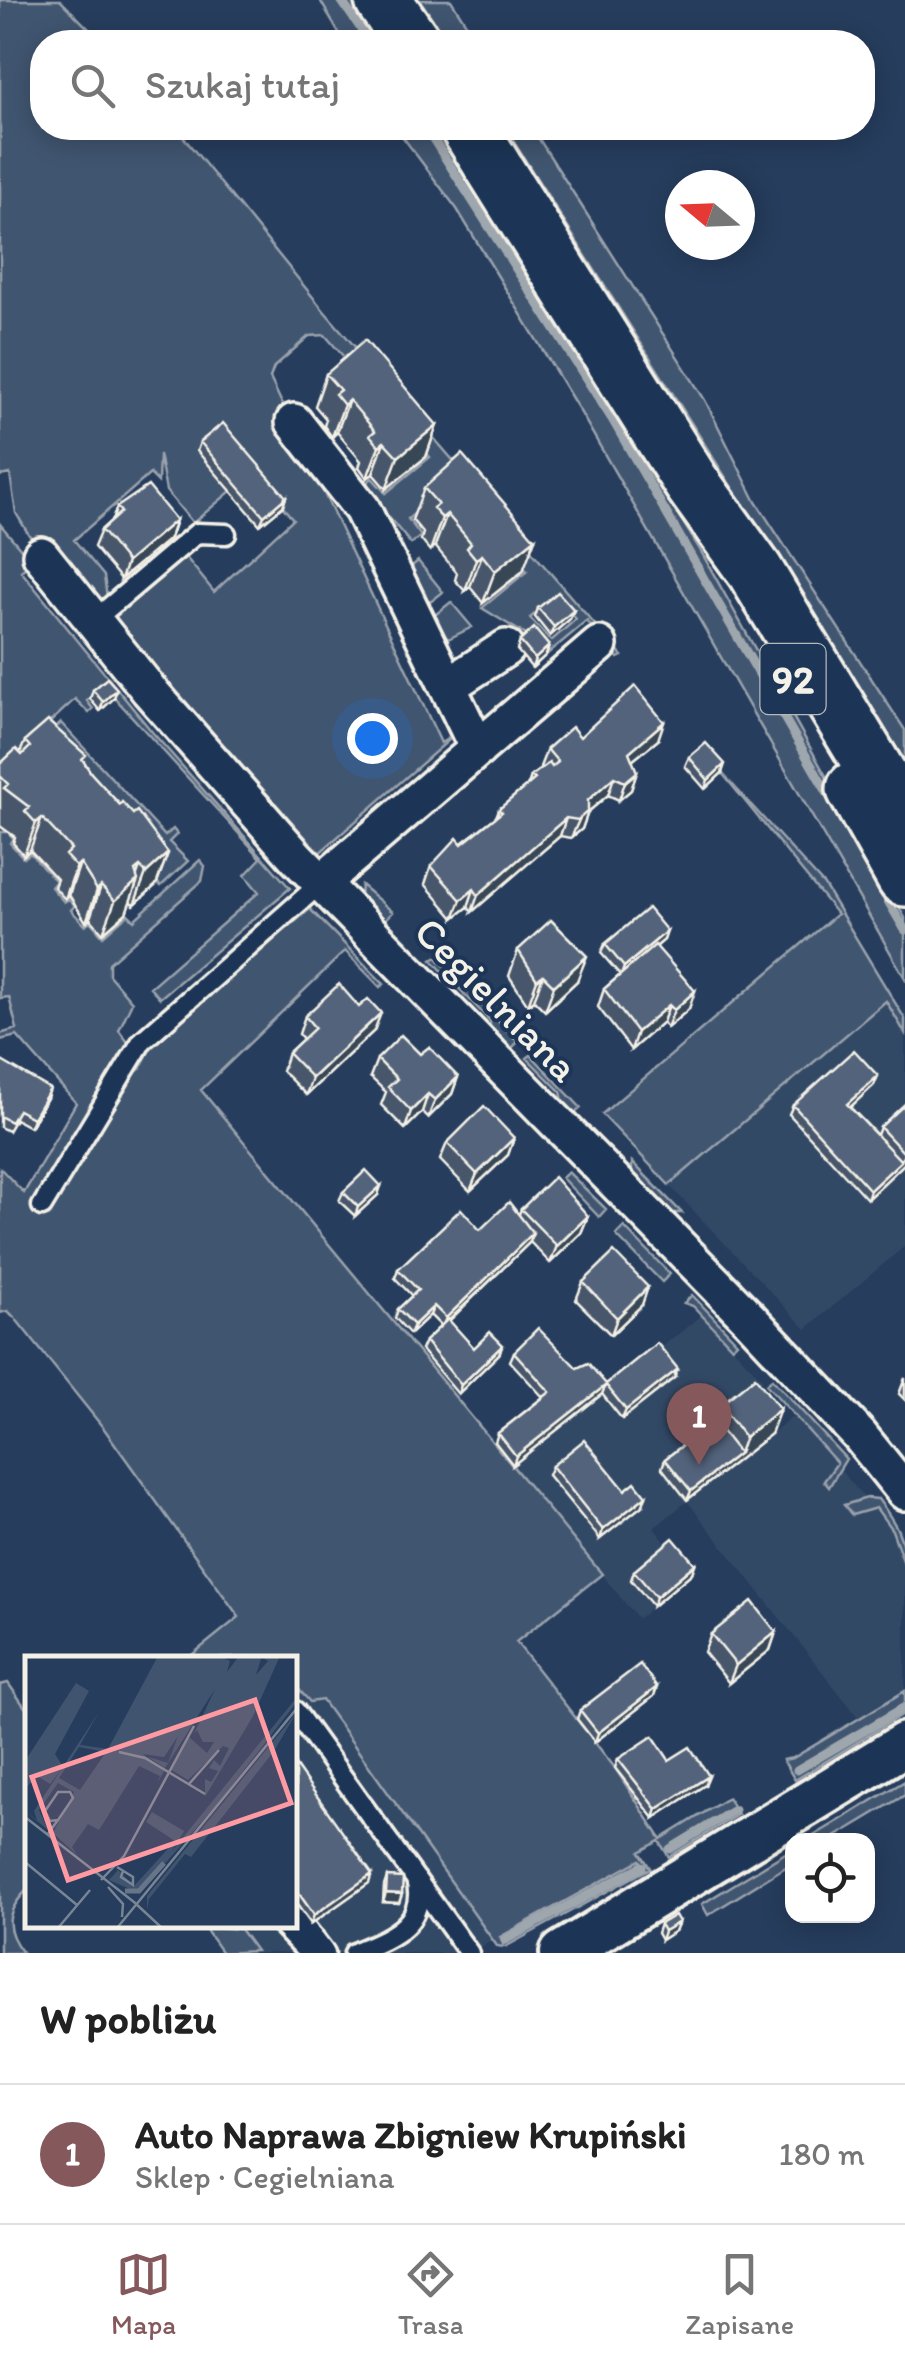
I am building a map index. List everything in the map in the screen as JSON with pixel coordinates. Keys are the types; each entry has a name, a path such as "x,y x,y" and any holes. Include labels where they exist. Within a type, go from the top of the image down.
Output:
{"main road":[{"path":"383,0 404,30"},
{"name":"92","path":"477,140 691,482 755,571 905,819"},
{"name":"92","path":"691,482 740,585 905,878"}],"street":[{"path":"294,422 362,509 478,749"},
{"name":"Cegielniana","path":"40,555 321,883 742,1310 860,1436 905,1492"},
{"path":"321,883 599,645"},
{"path":"448,686 506,648"},
{"path":"562,1953 905,1744"}],"lane":[{"path":"93,620 197,532 226,534"},
{"path":"42,1206 142,1040 321,883"},
{"path":"298,1717 412,1870 468,1953"},
{"path":"392,1937 404,1930 417,1908 418,1884 412,1870"},
{"path":"298,1918 325,1953"},
{"path":"354,1953 429,1923 446,1927 458,1936"},
{"path":"284,1928 308,1953"}],"shaded area":[{"path":"0,0 60,0 90,30 30,30 30,140 186,140 325,312 622,656 618,658 587,621 546,655 531,638 482,608 527,571 451,482 408,519 421,536 411,544 363,486 372,478 386,493 430,457 325,335 309,336 274,367 270,378 441,743 458,732 317,855 112,622 124,604 184,555 214,592 293,519 219,433 231,491 193,523 166,491 159,454 158,482 150,474 74,540 104,576 107,598 99,605 29,535 16,513 10,474 0,476","holes":["556,595 576,619 551,641 530,618"]},
{"path":"320,0 352,0 373,30 337,30"},
{"path":"420,0 451,0 470,30 440,30"},
{"path":"405,140 444,140 699,548 905,918 905,978 578,408 457,209"},
{"path":"513,140 540,140 705,400 756,502 905,730 905,787 757,527"},
{"path":"0,524 32,562 21,571 153,733 290,888 160,998 150,987 259,892 245,875 261,858 104,686 87,701 93,709 89,713 75,699 0,769"},
{"path":"418,561 443,592 425,606 407,570"},
{"path":"451,602 472,627 448,639 430,619"},
{"path":"61,723 165,836 173,829 177,834 169,842 188,861 161,886 145,870 7,772"},
{"path":"722,773 824,885 905,1019 905,1033 886,1001 669,1185 602,1114 837,914"},
{"path":"0,832 8,832 14,839 10,843 24,858 30,853 56,881 51,887 64,902 69,899 75,905 71,910 85,925 90,921 103,936 128,914 134,920 200,860 205,866 202,881 109,963 109,975 132,1002 119,1030 130,1045 127,1070 133,1074 140,1069 155,1040 310,909 384,984 380,987 345,951 201,1090 602,1574 516,1642 615,1768 661,1839 728,1798 738,1814 669,1857 659,1841 640,1852 650,1868 505,1947 497,1946 322,1700 310,1702 298,1688 298,1656 190,1656 239,1617 105,1430 15,1318 8,1311 0,1313 0,1168 24,1193 76,1103 17,1036 0,1040 0,1034 17,1029 9,997 0,998","holes":["640,1860 645,1868 503,1944 500,1937"]},
{"path":"361,885 393,912 380,925 360,898"},
{"path":"436,957 518,1042 510,1050 490,1038 490,1021 432,960"},
{"path":"887,1001 905,1033 905,1246 806,1329 669,1185"},
{"path":"531,1055 581,1108 574,1114 566,1114 561,1092 527,1058"},
{"path":"632,1162 682,1213 670,1213 632,1176"},
{"path":"568,1172 606,1209 599,1217 562,1178"},
{"path":"624,1227 670,1274 662,1282 616,1235"},
{"path":"692,1295 737,1342 732,1347 693,1306 684,1303"},
{"path":"702,1315 763,1380 707,1426 735,1462 794,1416 892,1530 905,1566 905,1691 859,1718 687,1501 654,1528 692,1573 638,1619 513,1465"},
{"path":"772,1379 846,1459 829,1487 824,1481 837,1463 766,1384"},
{"path":"878,1499 894,1523 905,1566 892,1530 876,1508 852,1515 844,1505"},
{"path":"298,1663 494,1939 471,1953 222,1953 204,1928 298,1928"},
{"path":"8,1683 25,1707 25,1892 14,1906 10,1921 23,1953 0,1953 0,1685"},
{"path":"905,1691 905,1713 795,1780 783,1760 793,1758"},
{"path":"905,1781 905,1795 842,1833 819,1833"},
{"path":"785,1853 785,1867 708,1915 702,1904"},
{"path":"204,1928 240,1929 256,1951 222,1953"}],"building":[{"path":"365,340 437,425 398,457 384,442 379,446 370,435 375,431 349,400 344,405 335,394 340,390 326,374"},
{"path":"223,423 286,497 264,516 200,442"},
{"path":"462,454 535,539 495,571 482,555 476,559 467,548 471,543 447,514 442,518 437,513 433,508 438,504 424,488"},
{"path":"148,486 176,520 127,562 101,530 121,512 117,507"},
{"path":"558,592 574,610 554,627 538,608"},
{"path":"534,628 549,646 535,659 520,641"},
{"path":"107,678 117,689 103,702 93,690"},
{"path":"635,686 664,722 629,752 637,772 625,782 614,777 588,800 588,811 578,820 566,818 478,895 474,889 461,900 431,866 457,838 462,844 502,812 499,809 535,779 531,776 549,763 552,767 558,762 547,749 572,727 580,737"},
{"path":"48,721 86,755 82,759 91,773 120,805 122,802 133,814 137,811 168,853 146,873 140,867 135,871 138,880 115,901 101,886 97,890 80,863 76,867 65,855 71,849 42,818 36,823 25,811 29,807 4,788 8,784 0,776 0,764 16,749 22,755 30,747 25,741"},
{"path":"706,743 725,764 708,780 689,757"},
{"path":"648,908 667,931 624,967 605,944"},
{"path":"551,920 587,956 554,986 543,975 537,980 518,950"},
{"path":"655,945 695,991 674,1010 669,1005 637,1032 604,989"},
{"path":"339,984 359,1007 368,999 381,1013 312,1078 288,1053 315,1028 305,1016"},
{"path":"401,1035 420,1054 429,1047 458,1077 435,1100 428,1094 411,1111 388,1087 397,1079 377,1059"},
{"path":"854,1050 878,1076 847,1104 901,1161 870,1190 793,1105"},
{"path":"0,1060 50,1089 33,1118 18,1110 11,1122 0,1116"},
{"path":"905,1104 905,1152 904,1153 880,1127"},
{"path":"484,1106 514,1138 477,1174 447,1143"},
{"path":"366,1170 381,1186 358,1207 343,1192"},
{"path":"554,1177 588,1216 557,1246 521,1209"},
{"path":"509,1202 533,1233 446,1318 434,1306 414,1325 398,1309 418,1290 398,1269 461,1209 480,1230"},
{"path":"614,1252 648,1287 617,1318 583,1282"},
{"path":"448,1319 474,1348 490,1332 503,1345 461,1385 425,1341"},
{"path":"538,1328 577,1368 588,1363 606,1384 657,1343 678,1369 626,1410 606,1385 516,1456 498,1433 550,1392 514,1352"},
{"path":"755,1377 780,1409 745,1437 720,1405"},
{"path":"714,1421 739,1453 691,1491 665,1459"},
{"path":"584,1440 625,1490 635,1482 646,1496 603,1530 552,1466"},
{"path":"673,1538 695,1564 656,1597 634,1571"},
{"path":"752,1601 776,1632 736,1665 711,1634"},
{"path":"640,1664 657,1687 598,1733 580,1710"},
{"path":"653,1736 669,1760 690,1747 709,1776 657,1809 618,1759"},
{"path":"298,1769 372,1874 314,1915 298,1892"},
{"path":"387,1877 403,1878 402,1894 386,1893"},
{"path":"675,1915 679,1922 664,1931 660,1924"}],"waterway":[{"path":"341,0 362,30"},
{"path":"434,140 612,419 835,806"},
{"path":"881,889 905,930"},
{"path":"797,1770 905,1707"},
{"path":"670,1849 734,1810"},
{"path":"505,1940 642,1866"}],"place":[{"name":"Auto Naprawa Zbigniew Krupiński","path":"699,1465"}]}
